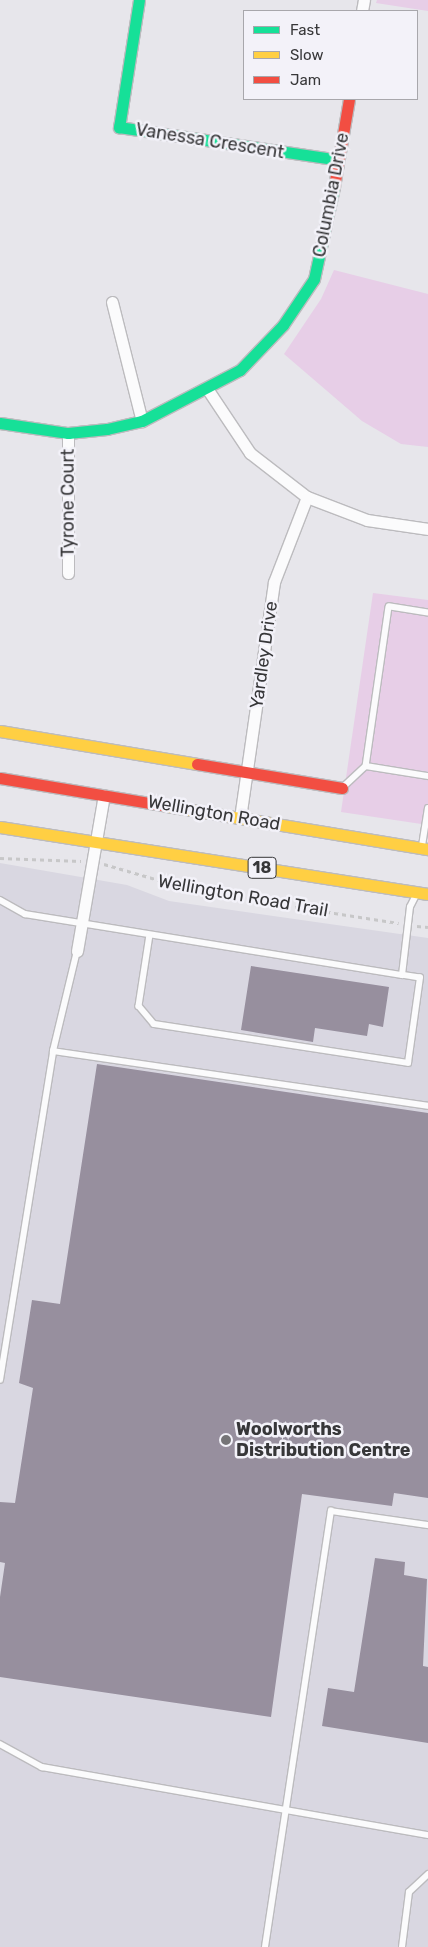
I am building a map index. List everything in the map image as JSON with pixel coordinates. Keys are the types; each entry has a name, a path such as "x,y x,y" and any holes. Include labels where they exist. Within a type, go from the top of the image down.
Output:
{"main road":[{"name":"Vanessa Crescent","path":"139,0 119,127 339,160"},
{"name":"Columbia Drive","path":"0,423 68,433 142,421 208,390 262,349 314,279 339,160 349,100"},
{"path":"0,731 342,788"},
{"name":"Wellington Road","path":"0,778 425,848"},
{"name":"18","path":"0,827 423,894"}],"street":[{"path":"112,302 142,421"},
{"path":"208,390 250,453 306,497 367,520 428,529"},
{"name":"Tyrone Court","path":"68,433 68,573"},
{"name":"Yardley Drive","path":"240,818 274,582 306,497"},
{"path":"77,951 104,795"}],"lane":[{"path":"342,788 366,766 389,607 428,613"},
{"path":"366,766 428,776"},
{"path":"425,848 428,808"},
{"path":"402,975 407,924 423,894"},
{"path":"0,900 25,914 420,978 408,1063 154,1024 139,1006 150,935"},
{"path":"0,1380 53,1051 77,951"},
{"path":"53,1051 428,1106"},
{"path":"265,1947 283,1809 331,1511 428,1525"},
{"path":"0,1744 42,1767 428,1835"},
{"path":"402,1947 409,1892 428,1874"}],"path":[{"name":"Wellington Road Trail","path":"0,858 93,863 200,892 428,927"}],"shaded area":[{"path":"377,0 428,0 428,11 376,3"},
{"path":"334,270 428,294 428,447 401,444 362,421 284,354 321,299"},
{"path":"373,593 428,600 428,825 341,812"},
{"path":"0,863 127,885 169,901 428,938 428,1947 0,1947"}],"building":[{"path":"251,966 389,987 383,1027 369,1024 367,1036 315,1028 313,1042 241,1030"},
{"name":"Woolworths Distribution Centre","path":"97,1064 428,1113 428,1498 394,1493 392,1506 302,1494 271,1717 0,1677 0,1597 5,1563 0,1562 0,1502 15,1503 33,1388 19,1383 32,1300 60,1304"},
{"path":"375,1558 405,1562 404,1575 427,1579 423,1666 428,1667 428,1743 322,1726 328,1688 354,1692"}],"traffic: fast":[{"path":"139,0 119,127 339,160"},
{"path":"0,423 68,433 107,429 142,421 240,370 283,325 314,279 334,187"}],"traffic: slow":[{"path":"0,731 197,764"},
{"path":"167,806 428,849"},
{"path":"0,827 428,894"}],"traffic: jam":[{"path":"334,187 349,100"},
{"path":"197,764 342,788"},
{"path":"0,778 167,806"}],"place":[{"name":"Woolworths Distribution Centre","path":"226,1440"}]}
